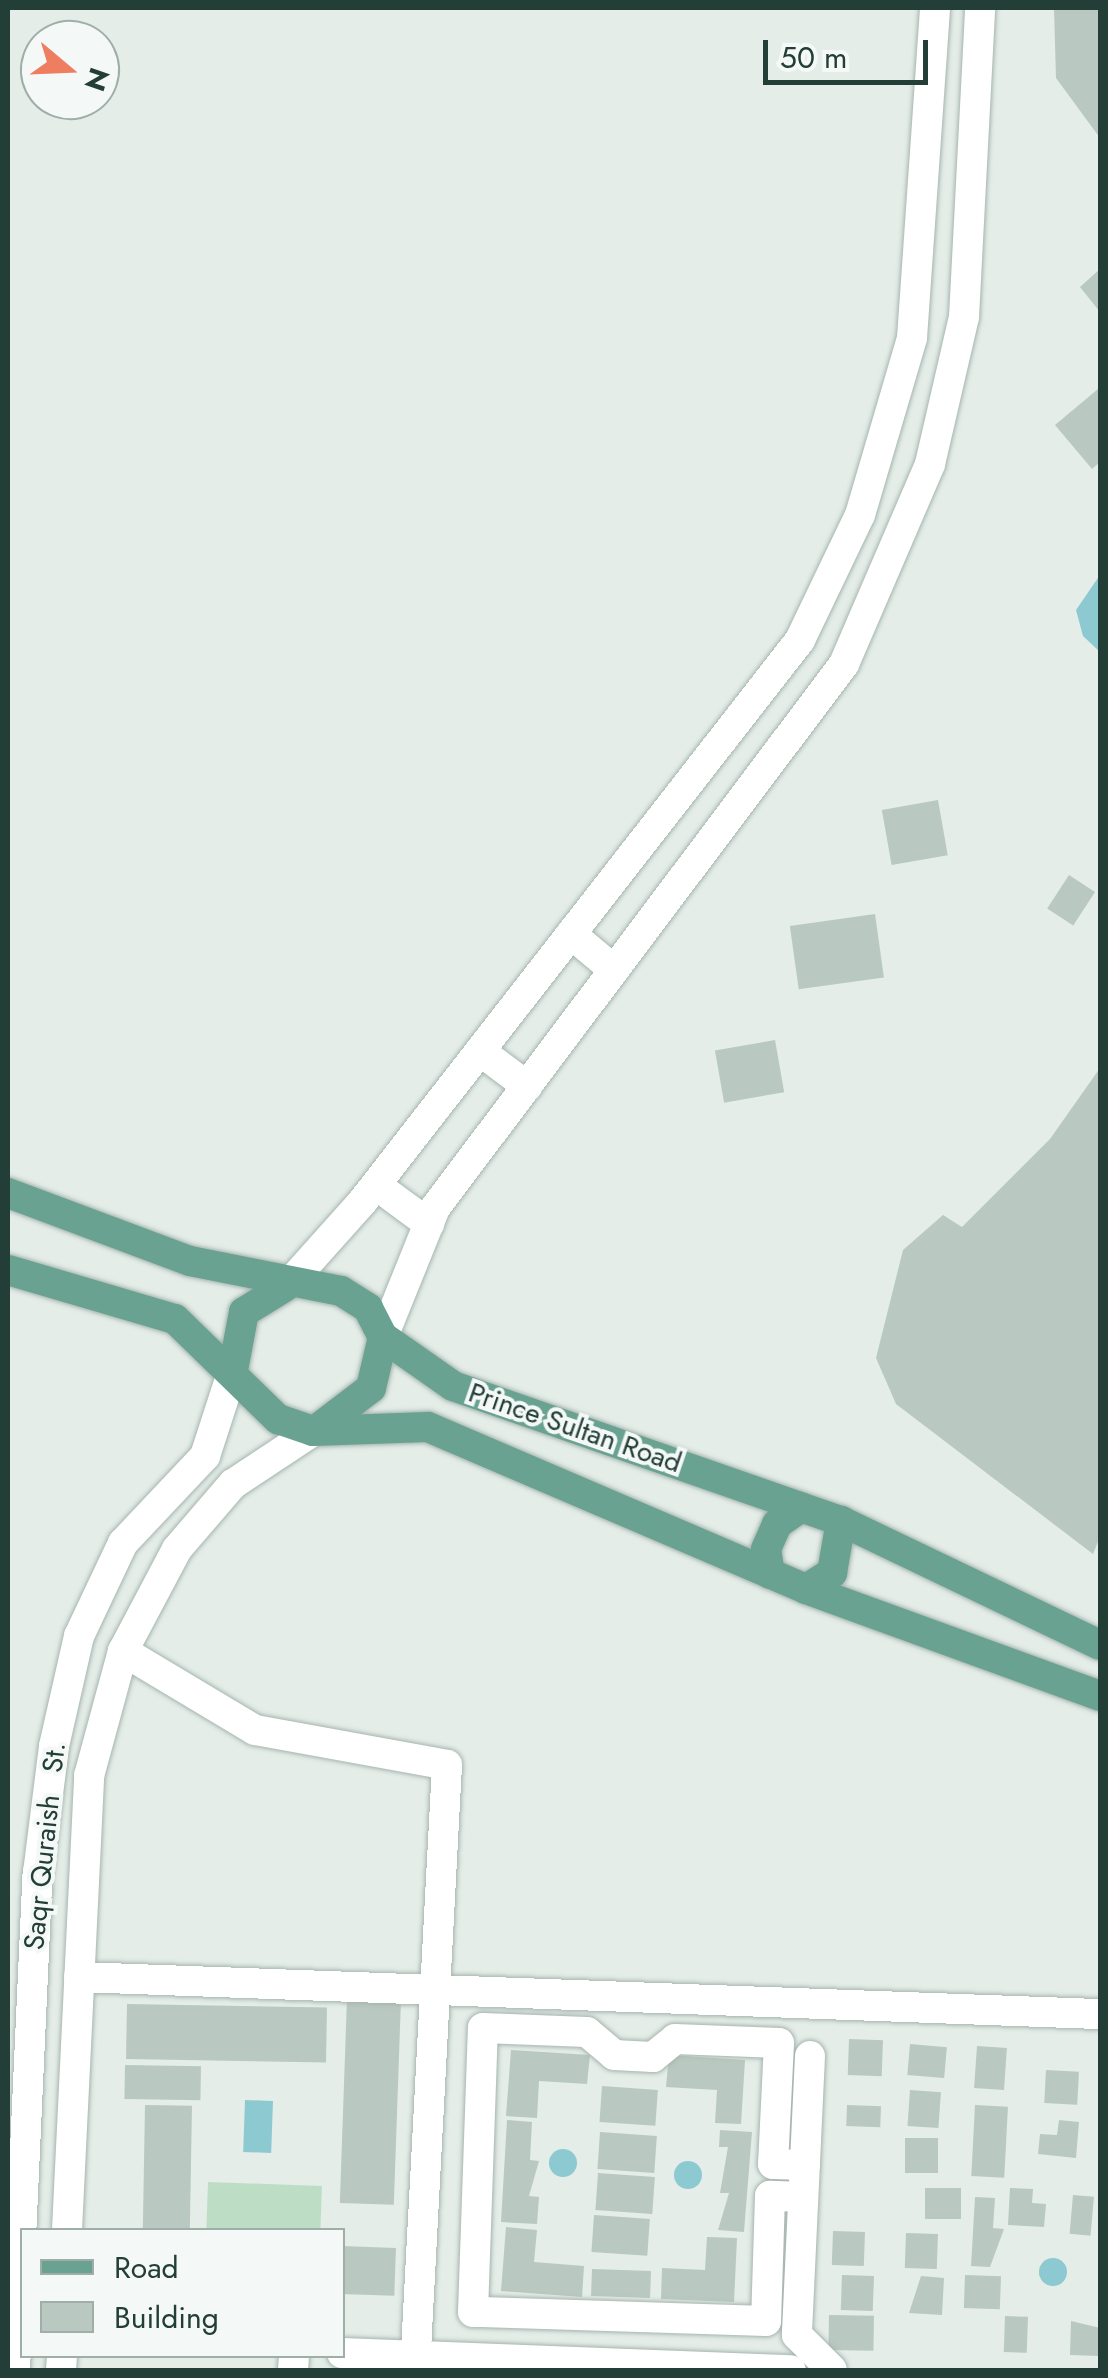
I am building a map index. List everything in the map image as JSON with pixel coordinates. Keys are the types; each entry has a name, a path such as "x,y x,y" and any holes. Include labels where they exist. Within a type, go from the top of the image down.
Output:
{"main road":[{"name":"Prince Sultan Road","path":"8,1193 190,1261 288,1284 340,1290 368,1308 382,1337 453,1386 841,1521 1100,1645"},
{"name":"Prince Sultan Road","path":"8,1270 175,1318 232,1370 256,1404 312,1431 428,1428 806,1589 1100,1696"},
{"path":"232,1370 244,1312 288,1284"},
{"path":"312,1431 371,1388 382,1337"},
{"path":"770,1574 771,1536 801,1506"},
{"path":"806,1589 832,1573 841,1521"}],"street":[{"path":"288,1284 376,1185 800,640 846,545 912,338 935,8"},
{"path":"382,1337 429,1224 527,1086 844,664 888,562 942,414 964,316 980,8"},
{"path":"922,194 970,196"},
{"path":"894,400 942,414"},
{"path":"846,545 888,562"},
{"path":"732,726 775,756"},
{"path":"570,934 614,970"},
{"path":"480,1051 527,1086"},
{"path":"376,1185 429,1224"},
{"name":"Saqr Quraish ٍSt.","path":"13,2352 20,1970 54,1746 79,1636 124,1543 206,1456 232,1370"},
{"name":"Saqr Quraish ٍSt.","path":"67,2228 89,1776 123,1652 177,1549 233,1484 312,1431"},
{"path":"123,1652 256,1730 446,1765 416,2363"},
{"path":"78,1978 1100,2014"},
{"path":"803,2197 770,2196 766,2321 473,2312 483,2028 588,2032 614,2055 633,2056 653,2057 675,2039 779,2043 773,2164 805,2166"},
{"path":"810,2056 797,2335 832,2370"},
{"path":"345,2353 416,2363 791,2370"}],"green space":[{"path":"208,2182 322,2186 320,2228 206,2228"}],"water":[{"path":"1100,575 1100,652 1083,636 1076,610"},
{"path":"245,2100 273,2101 271,2153 243,2152"},
{"path":"563,2149 573,2153 577,2163 573,2173 563,2177 553,2173 549,2163 553,2153"},
{"path":"688,2161 698,2165 702,2175 698,2185 688,2189 678,2185 674,2175 678,2165"},
{"path":"1053,2258 1063,2262 1067,2272 1063,2282 1053,2286 1043,2282 1039,2272 1043,2262"}],"building":[{"path":"1054,8 1100,8 1100,138 1056,78"},
{"path":"1100,269 1100,312 1080,287"},
{"path":"1098,389 1100,462 1092,469 1055,425"},
{"path":"938,800 948,855 892,865 882,810"},
{"path":"1069,875 1095,892 1073,925 1047,909"},
{"path":"875,914 884,977 799,989 790,926"},
{"path":"775,1040 784,1092 724,1103 715,1051"},
{"path":"1100,1068 1100,1537 1093,1554 896,1404 876,1358 903,1250 943,1215 962,1227 1050,1139"},
{"path":"347,1998 401,2000 394,2205 340,2203"},
{"path":"127,2004 327,2007 326,2062 126,2059"},
{"path":"849,2039 883,2040 882,2076 848,2075"},
{"path":"910,2044 947,2047 944,2078 907,2075"},
{"path":"977,2046 1007,2048 1004,2090 974,2088"},
{"path":"511,2050 590,2055 587,2084 539,2081 537,2118 506,2116"},
{"path":"669,2055 745,2060 741,2124 715,2123 717,2090 666,2087"},
{"path":"125,2065 201,2066 200,2100 124,2099"},
{"path":"1046,2070 1079,2072 1077,2105 1044,2103"},
{"path":"602,2086 658,2090 655,2126 599,2122"},
{"path":"910,2090 941,2092 938,2128 907,2126"},
{"path":"145,2105 192,2106 190,2228 143,2228"},
{"path":"847,2105 881,2106 880,2127 846,2126"},
{"path":"975,2105 1008,2107 1004,2178 971,2176"},
{"path":"507,2120 532,2122 530,2160 539,2161 529,2196 539,2197 537,2224 501,2222"},
{"path":"1059,2120 1079,2122 1076,2158 1038,2154 1040,2134 1057,2135"},
{"path":"720,2130 752,2132 744,2232 718,2230 729,2193 720,2193 728,2147 719,2147"},
{"path":"600,2132 657,2136 654,2173 597,2169"},
{"path":"905,2138 938,2138 938,2173 905,2173"},
{"path":"598,2173 655,2177 652,2214 595,2210"},
{"path":"925,2188 961,2188 961,2219 925,2219"},
{"path":"1010,2188 1033,2189 1032,2203 1046,2204 1044,2227 1008,2225"},
{"path":"1073,2195 1094,2197 1091,2236 1070,2234"},
{"path":"975,2197 995,2198 993,2228 1004,2229 990,2267 971,2266"},
{"path":"594,2215 650,2219 647,2256 591,2252"},
{"path":"506,2227 537,2230 534,2262 584,2266 582,2297 501,2291"},
{"path":"833,2231 865,2232 864,2266 832,2265"},
{"path":"906,2233 938,2234 937,2269 905,2268"},
{"path":"707,2237 737,2238 734,2302 661,2299 662,2268 705,2270"},
{"path":"345,2246 396,2248 394,2296 345,2294"},
{"path":"592,2269 651,2271 650,2298 591,2296"},
{"path":"842,2275 874,2276 873,2311 841,2310"},
{"path":"965,2275 1001,2276 1000,2309 964,2308"},
{"path":"921,2276 944,2278 942,2315 909,2313"},
{"path":"829,2315 874,2316 873,2351 828,2350"},
{"path":"1005,2316 1028,2317 1027,2353 1004,2352"},
{"path":"1071,2321 1100,2328 1100,2356 1070,2355"}]}
